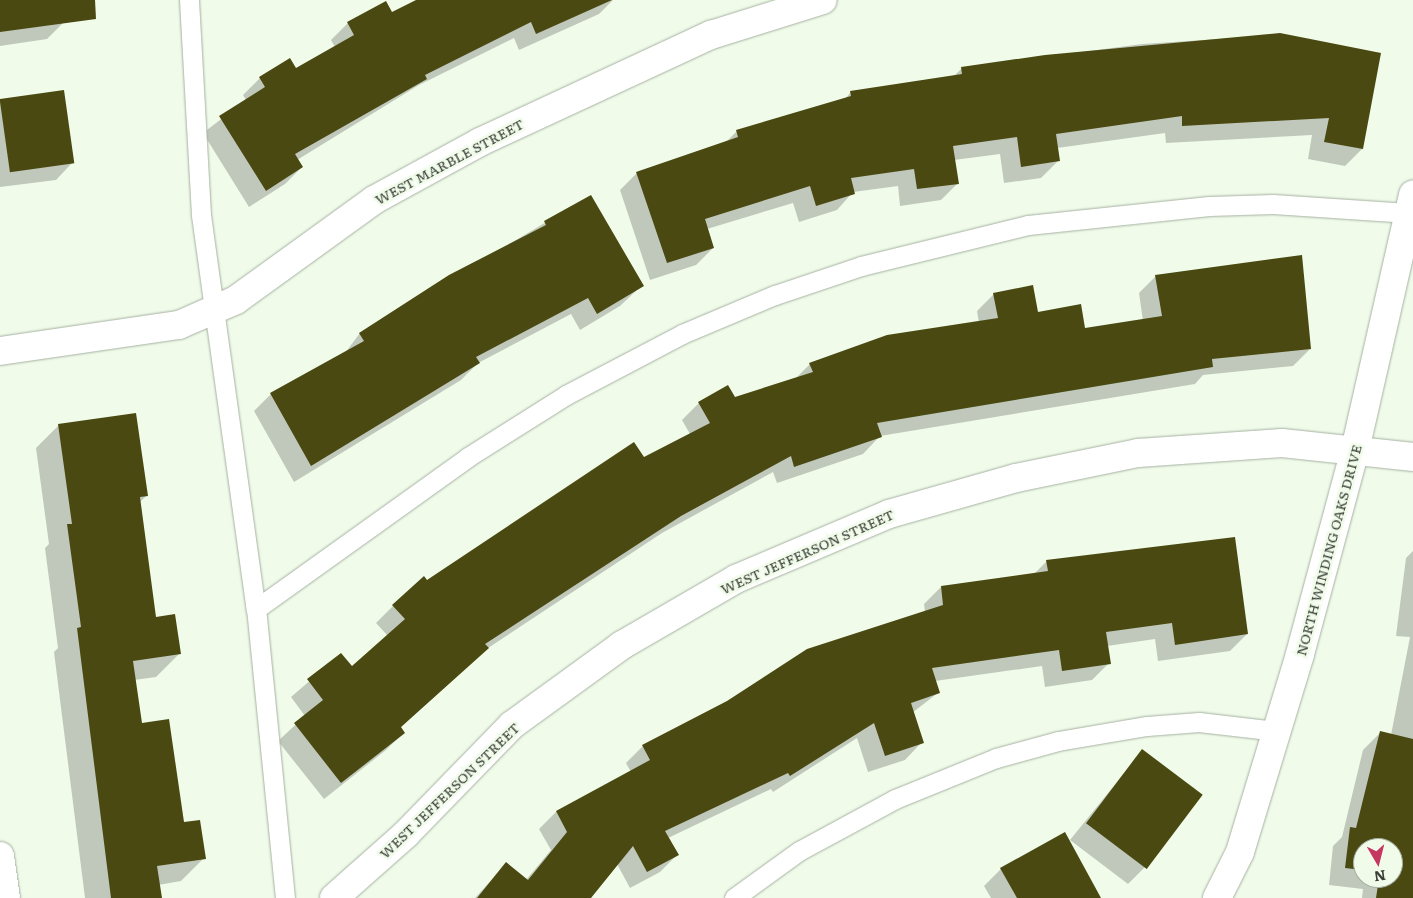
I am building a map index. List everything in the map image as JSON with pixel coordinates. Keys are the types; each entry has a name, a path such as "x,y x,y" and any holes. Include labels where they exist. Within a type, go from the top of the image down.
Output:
{"street":[{"name":"WEST MARBLE STREET","path":"0,351 180,325 216,309 285,268 374,200 480,142 711,35 823,0"},
{"name":"NORTH WINDING OAKS DRIVE","path":"1217,898 1240,852 1277,731 1355,450 1411,204"},
{"name":"WEST JEFFERSON STREET","path":"334,898 406,834 512,725 622,645 736,579 889,514 1016,478 1138,454 1282,443 1413,457"},
{"path":"0,856 6,898"}],"lane":[{"path":"188,0 201,215 216,309 256,609 285,898"},
{"path":"256,609 468,456 566,395 682,334 861,266 1028,225 1144,210 1273,204 1411,204"},
{"path":"734,898 799,851 896,799 996,758 1058,742 1147,726 1199,722 1277,731"}],"building":[{"path":"0,0 95,0 96,19 0,32"},
{"path":"416,0 612,0 536,34 531,22 425,75 427,79 295,154 303,167 266,191 219,116 265,87 259,77 290,58 296,68 354,35 347,22 386,1 392,12"},
{"path":"1280,33 1381,53 1363,149 1324,142 1329,118 1182,126 1182,116 1056,134 1060,161 1021,167 1017,137 953,146 959,184 917,189 914,169 851,178 855,194 816,206 810,186 705,219 714,248 667,263 636,172 738,137 736,130 851,96 850,91 962,74 961,67 1045,55"},
{"path":"64,90 74,163 10,172 0,99"},
{"path":"591,195 644,286 597,314 588,298 476,357 480,363 311,466 270,393 364,341 359,333 449,275 546,225 544,221"},
{"path":"1302,255 1311,349 1212,359 1213,367 877,423 882,437 794,467 791,456 681,516 485,644 489,648 401,727 405,733 341,783 294,723 323,700 307,679 341,653 352,666 405,619 392,605 424,576 427,580 634,442 644,457 710,423 698,402 728,385 735,397 813,372 809,363 887,335 998,318 993,293 1033,285 1038,312 1081,304 1085,328 1162,316 1155,275"},
{"path":"136,413 148,496 140,497 156,617 175,614 181,654 133,661 142,723 169,719 184,822 200,820 206,859 157,866 162,898 111,898 77,628 81,627 67,524 72,524 58,424"},
{"path":"1235,537 1248,634 1175,645 1172,623 1106,632 1111,664 1062,671 1059,650 932,668 940,693 911,703 924,743 885,756 874,723 790,776 788,773 665,831 679,855 647,872 633,846 591,898 477,898 506,862 528,880 567,832 556,811 650,760 642,745 727,701 807,649 943,605 941,586 1048,571 1046,560"},
{"path":"1380,731 1413,739 1413,898 1376,898 1378,888 1403,888 1403,838 1353,838 1353,869 1345,868 1350,827 1356,828"},
{"path":"1142,749 1203,795 1147,869 1086,823"},
{"path":"1065,832 1101,898 1017,898 1000,868"}]}
